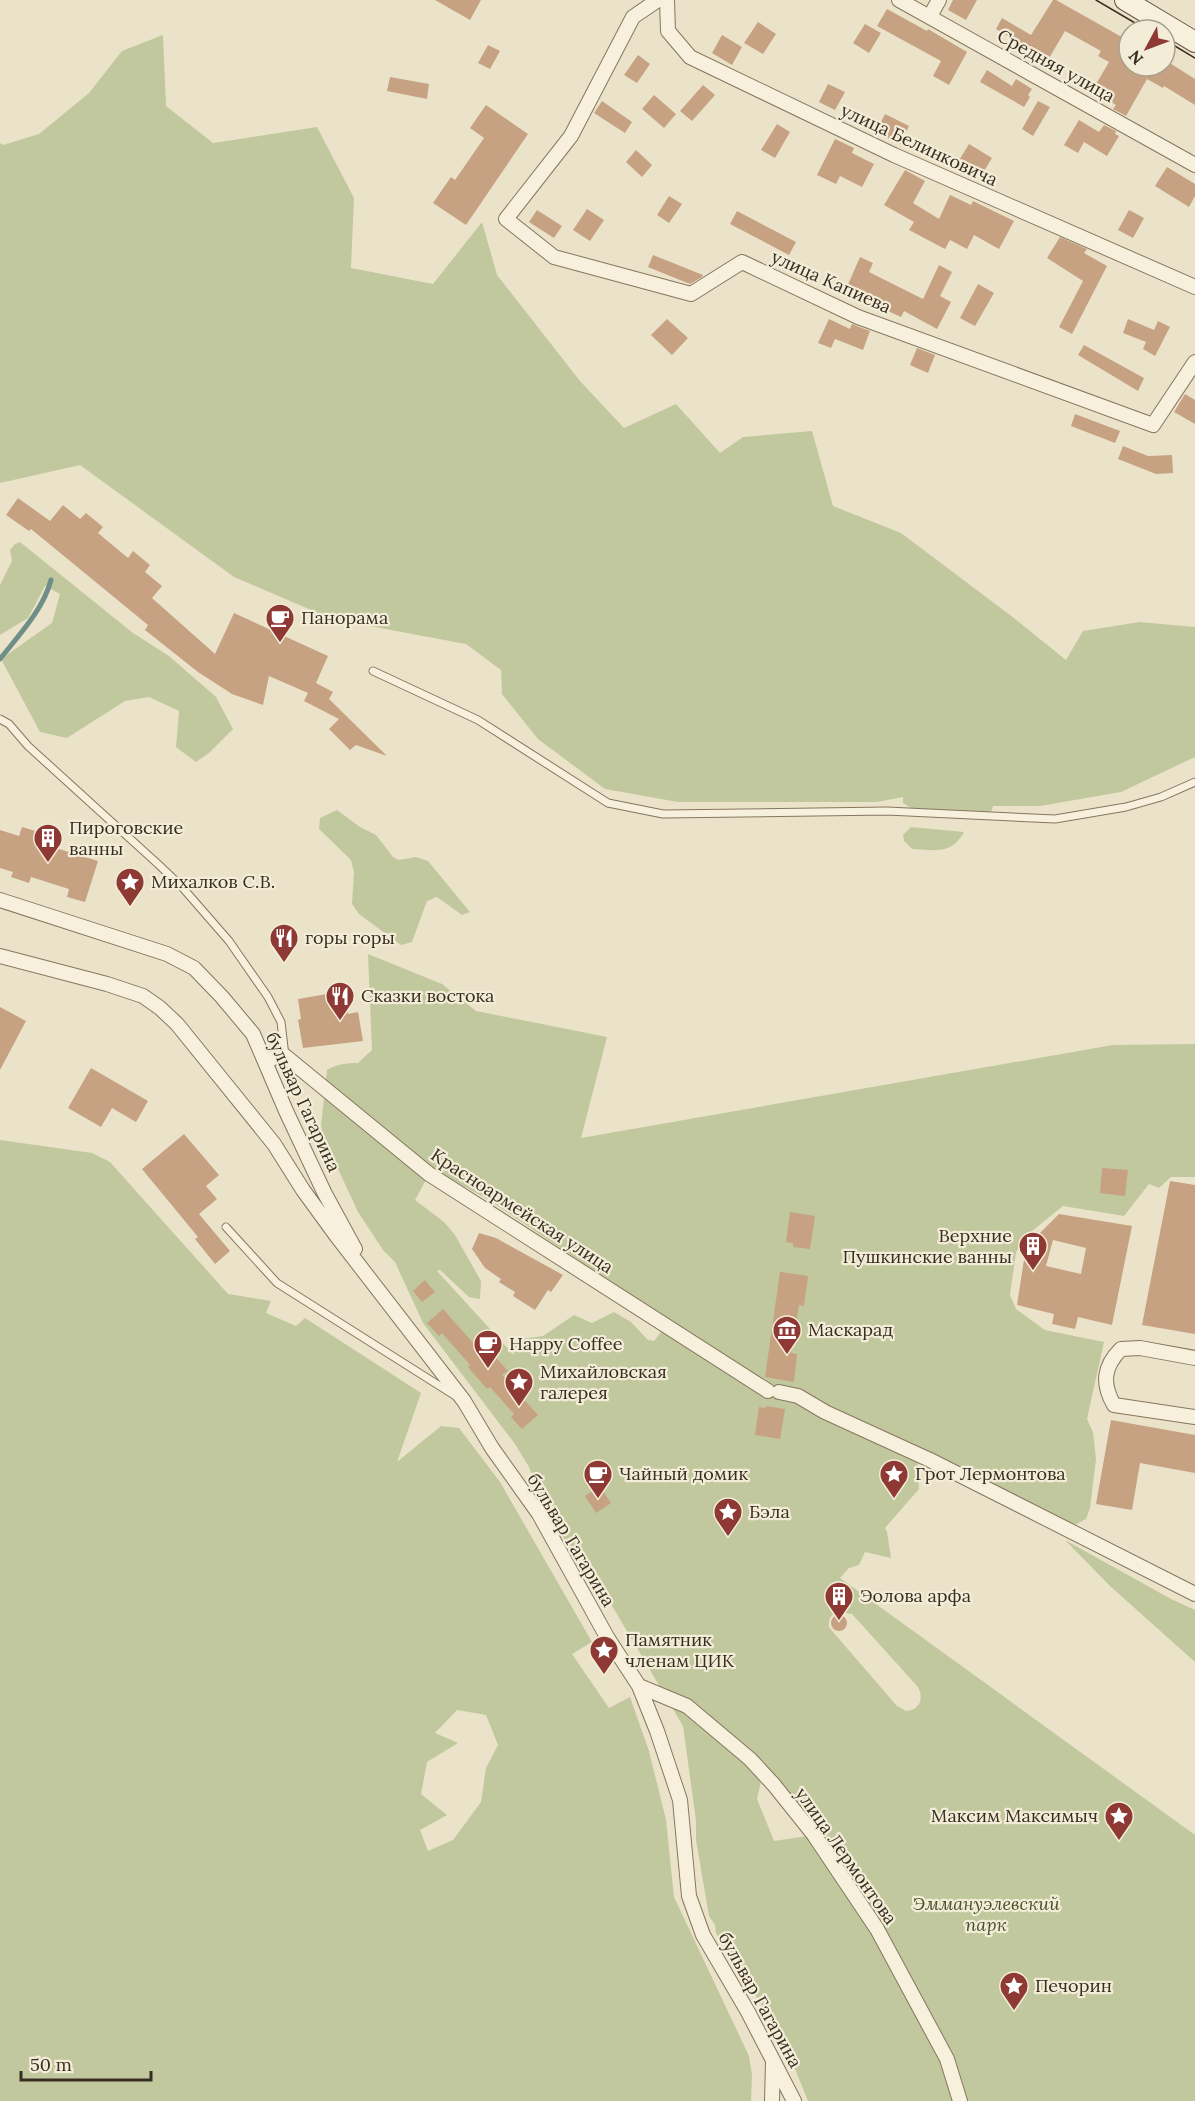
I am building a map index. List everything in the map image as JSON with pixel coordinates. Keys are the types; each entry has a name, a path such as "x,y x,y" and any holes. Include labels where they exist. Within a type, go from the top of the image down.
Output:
{"main road":[{"path":"1125,0 1195,42"}],"street":[{"name":"улица Капиева","path":"658,0 633,17 571,136 506,219 554,257 691,294 742,262 858,317 1153,425 1195,362"},
{"name":"улица Белинковича","path":"667,0 668,31 690,57 894,155 1195,287"},
{"name":"Средняя улица","path":"899,0 1195,165"},
{"path":"930,16 939,0"},
{"name":"бульвар Гагарина","path":"0,900 167,954 194,968 253,1034 324,1192 375,1285"},
{"name":"бульвар Гагарина","path":"0,956 107,984 143,996 177,1024 274,1144 303,1190 464,1401 492,1448 539,1514 607,1638 639,1686 680,1800 688,1896 703,1935 794,2101"},
{"path":"266,1062 281,1055 285,1056"},
{"name":"Красноармейская улица","path":"285,1056 429,1174 774,1391 798,1396 825,1412 930,1460 1195,1594"},
{"path":"1195,1359 1140,1348 1121,1349 1112,1358 1105,1381 1107,1394 1114,1405 1195,1417"},
{"name":"улица Лермонтова","path":"639,1686 687,1706 750,1759 814,1835 877,1929 947,2059 960,2101"},
{"path":"772,2101 773,2059"}],"lane":[{"path":"373,671 478,720 608,803 663,814 887,811 1055,819 1126,807 1161,797 1195,782"},
{"path":"0,719 9,724 28,747 182,887 229,941 268,998 280,1022 285,1056"},
{"path":"226,1227 277,1283 464,1401"}],"green space":[{"path":"163,35 166,106 213,143 317,127 354,198 351,268 433,284 482,222 497,275 580,381 624,428 676,404 720,453 743,437 812,431 833,506 901,533 1066,660 1083,631 1140,622 1195,627 1195,757 1121,792 1040,806 993,806 991,812 979,814 914,810 903,803 903,797 877,802 678,802 605,789 538,739 502,694 501,670 466,644 332,619 234,577 80,465 0,483 0,143 3,145 39,134 89,93 122,51"},
{"path":"20,542 133,633 169,656 216,697 233,729 209,753 196,762 176,747 179,711 149,697 125,701 67,738 40,732 1,659 52,623 60,594 45,586 28,618 0,635 0,585 12,561 10,550"},
{"path":"337,810 360,827 376,835 393,857 399,860 416,857 428,861 470,912 462,915 437,897 427,901 412,942 401,945 359,914 352,904 354,872 351,860 319,829 320,818"},
{"path":"911,827 964,832 948,848 912,849 904,841 903,835"},
{"name":"Эммануэлевский парк","path":"368,954 442,984 476,1011 607,1037 581,1138 1113,1045 1195,1044 1195,1177 1171,1177 1159,1188 1149,1184 1124,1216 1063,1206 1032,1231 1016,1252 1010,1295 1016,1309 1045,1330 1104,1342 1087,1419 1093,1432 1096,1459 1090,1508 1086,1519 1075,1525 1047,1515 917,1451 919,1489 885,1528 891,1558 865,1552 859,1565 849,1568 840,1578 1195,1835 1195,2101 808,2101 782,2037 716,1933 715,1925 709,1916 696,1840 696,1821 683,1726 585,1560 578,1557 566,1542 538,1491 529,1467 515,1444 423,1323 395,1262 383,1250 358,1212 324,1139 321,1126 327,1070 342,1064 358,1063 372,1050","holes":["432,1169 489,1200 652,1310 660,1320 661,1332 654,1341 648,1340 631,1322 614,1312 592,1323 574,1315 543,1336 520,1339 515,1343 514,1355 437,1271 440,1270 469,1297 480,1299 481,1281 455,1235 444,1222 415,1200","839,1612 852,1614 918,1687 921,1700 915,1709 906,1711 897,1706 829,1627 834,1614","761,1781 814,1835 774,1841 757,1799"]},
{"path":"0,1140 92,1153 110,1162 228,1294 271,1301 266,1313 296,1326 305,1318 421,1393 397,1462 441,1426 459,1428 500,1482 592,1642 572,1654 609,1708 630,1697 649,1751 666,1820 674,1897 749,2056 752,2075 751,2101 0,2101","holes":["457,1710 486,1715 498,1745 486,1768 481,1802 453,1840 428,1851 420,1830 447,1815 421,1794 427,1762 458,1743 435,1733"]},
{"path":"1065,1540 1195,1610 1195,1662 1110,1586"}],"building":[{"path":"435,0 481,0 470,20"},
{"path":"953,0 977,0 966,20 948,10"},
{"path":"1053,0 1056,0 1117,34 1117,78 1177,78 1177,68 1195,79 1195,105 1164,86 1163,88 1147,79 1126,116 1113,109 1116,105 1092,91 1109,62 1098,56 1101,51 1065,31 1048,60 996,29 1002,18 1031,35"},
{"path":"887,9 967,52 949,85 933,76 941,61 877,26"},
{"path":"758,22 776,34 763,54 744,43"},
{"path":"865,24 881,33 869,53 853,43"},
{"path":"722,35 742,47 732,65 712,53"},
{"path":"488,45 500,51 490,69 478,63"},
{"path":"638,55 650,64 637,83 624,75"},
{"path":"987,70 1012,86 1016,79 1032,89 1024,107 980,82"},
{"path":"390,77 429,84 427,99 387,91"},
{"path":"828,84 845,92 835,110 819,102"},
{"path":"703,85 715,95 692,121 680,111"},
{"path":"654,95 676,114 664,128 642,109"},
{"path":"602,101 632,122 625,133 594,113"},
{"path":"1038,101 1050,107 1033,136 1022,129"},
{"path":"486,105 528,134 466,225 433,203 451,177 455,180 484,138 470,128"},
{"path":"885,114 909,126 900,144 876,132"},
{"path":"1079,120 1099,132 1104,125 1116,131 1115,134 1119,136 1107,156 1084,142 1078,153 1064,145"},
{"path":"777,124 790,132 775,158 761,150"},
{"path":"835,139 854,148 852,153 874,164 862,187 840,176 836,184 817,175"},
{"path":"969,144 992,158 981,176 958,162"},
{"path":"636,150 652,165 642,177 626,162"},
{"path":"1167,167 1195,184 1195,196 1189,207 1155,186"},
{"path":"905,170 925,181 913,203 939,219 950,195 971,205 973,201 1014,221 999,249 974,235 967,249 950,240 945,249 909,230 914,222 884,205"},
{"path":"669,196 682,204 669,223 657,215"},
{"path":"587,209 604,220 590,241 573,230"},
{"path":"537,210 562,226 554,238 529,222"},
{"path":"1129,210 1144,218 1133,238 1118,230"},
{"path":"737,211 796,242 789,255 730,224"},
{"path":"1060,237 1087,249 1084,253 1107,266 1072,334 1059,327 1083,281 1047,258"},
{"path":"653,255 703,275 690,284 648,267"},
{"path":"860,257 873,263 869,272 923,299 939,265 952,272 940,296 951,302 937,329 904,311 901,317 846,289"},
{"path":"978,284 994,293 975,326 960,318"},
{"path":"667,319 688,338 672,355 651,335"},
{"path":"829,319 850,329 852,324 870,331 863,350 835,339 831,348 818,343"},
{"path":"1128,319 1154,330 1158,321 1170,327 1155,356 1143,349 1146,342 1123,333"},
{"path":"1084,345 1144,378 1138,391 1078,355"},
{"path":"917,348 935,355 928,373 910,365"},
{"path":"1185,394 1195,400 1195,424 1174,412"},
{"path":"1075,414 1120,431 1115,443 1071,426"},
{"path":"1123,446 1148,456 1172,455 1173,473 1156,474 1118,459"},
{"path":"18,498 50,521 63,505 80,519 86,513 103,527 98,533 128,558 133,551 150,565 145,572 162,586 152,598 215,654 234,613 328,656 316,683 333,692 329,699 387,756 356,745 350,750 329,729 339,719 304,701 308,693 269,676 263,705 232,694 198,672 145,630 148,625 31,529 29,531 6,515"},
{"name":"Пироговские ванны","path":"22,827 49,835 46,845 98,861 85,902 67,897 69,889 31,877 29,883 11,877 13,872 0,868 0,830 19,836"},
{"path":"344,991 348,1014 358,1012 363,1041 303,1048 298,1020 301,1019 298,999"},
{"path":"0,1007 26,1021 0,1070"},
{"path":"91,1068 148,1101 136,1122 112,1108 101,1127 68,1108"},
{"path":"184,1134 219,1175 206,1186 217,1199 199,1214 230,1251 215,1264 195,1239 198,1237 142,1169"},
{"path":"1102,1168 1128,1170 1125,1196 1100,1193"},
{"path":"1170,1181 1195,1185 1195,1334 1142,1325"},
{"path":"790,1212 815,1216 810,1249 793,1247 793,1243 786,1242"},
{"name":"Верхние Пушкинские ванны","path":"1059,1214 1132,1226 1112,1325 1078,1317 1075,1329 1052,1324 1054,1314 1017,1305 1026,1247","holes":["1053,1240 1086,1248 1081,1274 1046,1266"]},
{"path":"479,1233 496,1238 563,1275 551,1292 548,1290 535,1310 513,1296 515,1292 499,1282 501,1279 485,1268 472,1249"},
{"path":"780,1272 808,1276 804,1306 799,1305 791,1353 797,1354 794,1382 765,1377"},
{"path":"425,1280 435,1292 422,1302 413,1291"},
{"name":"Happy Coffee","path":"443,1309 483,1354 488,1349 508,1371 502,1375 538,1415 522,1429 511,1417 514,1414 490,1387 487,1389 442,1333 439,1336 427,1323"},
{"path":"766,1406 785,1409 780,1439 755,1435 759,1407 766,1408"},
{"path":"1111,1420 1195,1435 1195,1473 1140,1463 1132,1510 1096,1504"},
{"name":"Чайный домик","path":"600,1487 611,1503 596,1513 585,1496"},
{"name":"Эолова арфа","path":"839,1615 845,1617 847,1623 845,1629 839,1631 833,1629 831,1623 833,1617"}],"waterway":[{"path":"0,659 36,612 51,580"}],"tram line":[{"path":"1096,0 1127,18"},
{"path":"1177,47 1195,58"}],"place":[{"name":"Панорама","path":"280,644"},
{"name":"Пироговские ванны","path":"48,864"},
{"name":"Михалков С.В.","path":"130,908"},
{"name":"горы горы","path":"284,964"},
{"name":"Сказки востока","path":"340,1022"},
{"name":"Верхние Пушкинские ванны","path":"1033,1272"},
{"name":"Маскарад","path":"787,1356"},
{"name":"Happy Coffee","path":"488,1370"},
{"name":"Михайловская галерея","path":"519,1408"},
{"name":"Чайный домик","path":"598,1500"},
{"name":"Грот Лермонтова","path":"894,1500"},
{"name":"Бэла","path":"728,1538"},
{"name":"Эолова арфа","path":"839,1622"},
{"name":"Памятник членам ЦИК","path":"604,1676"},
{"name":"Максим Максимыч","path":"1119,1842"},
{"name":"Печорин","path":"1014,2012"}]}
